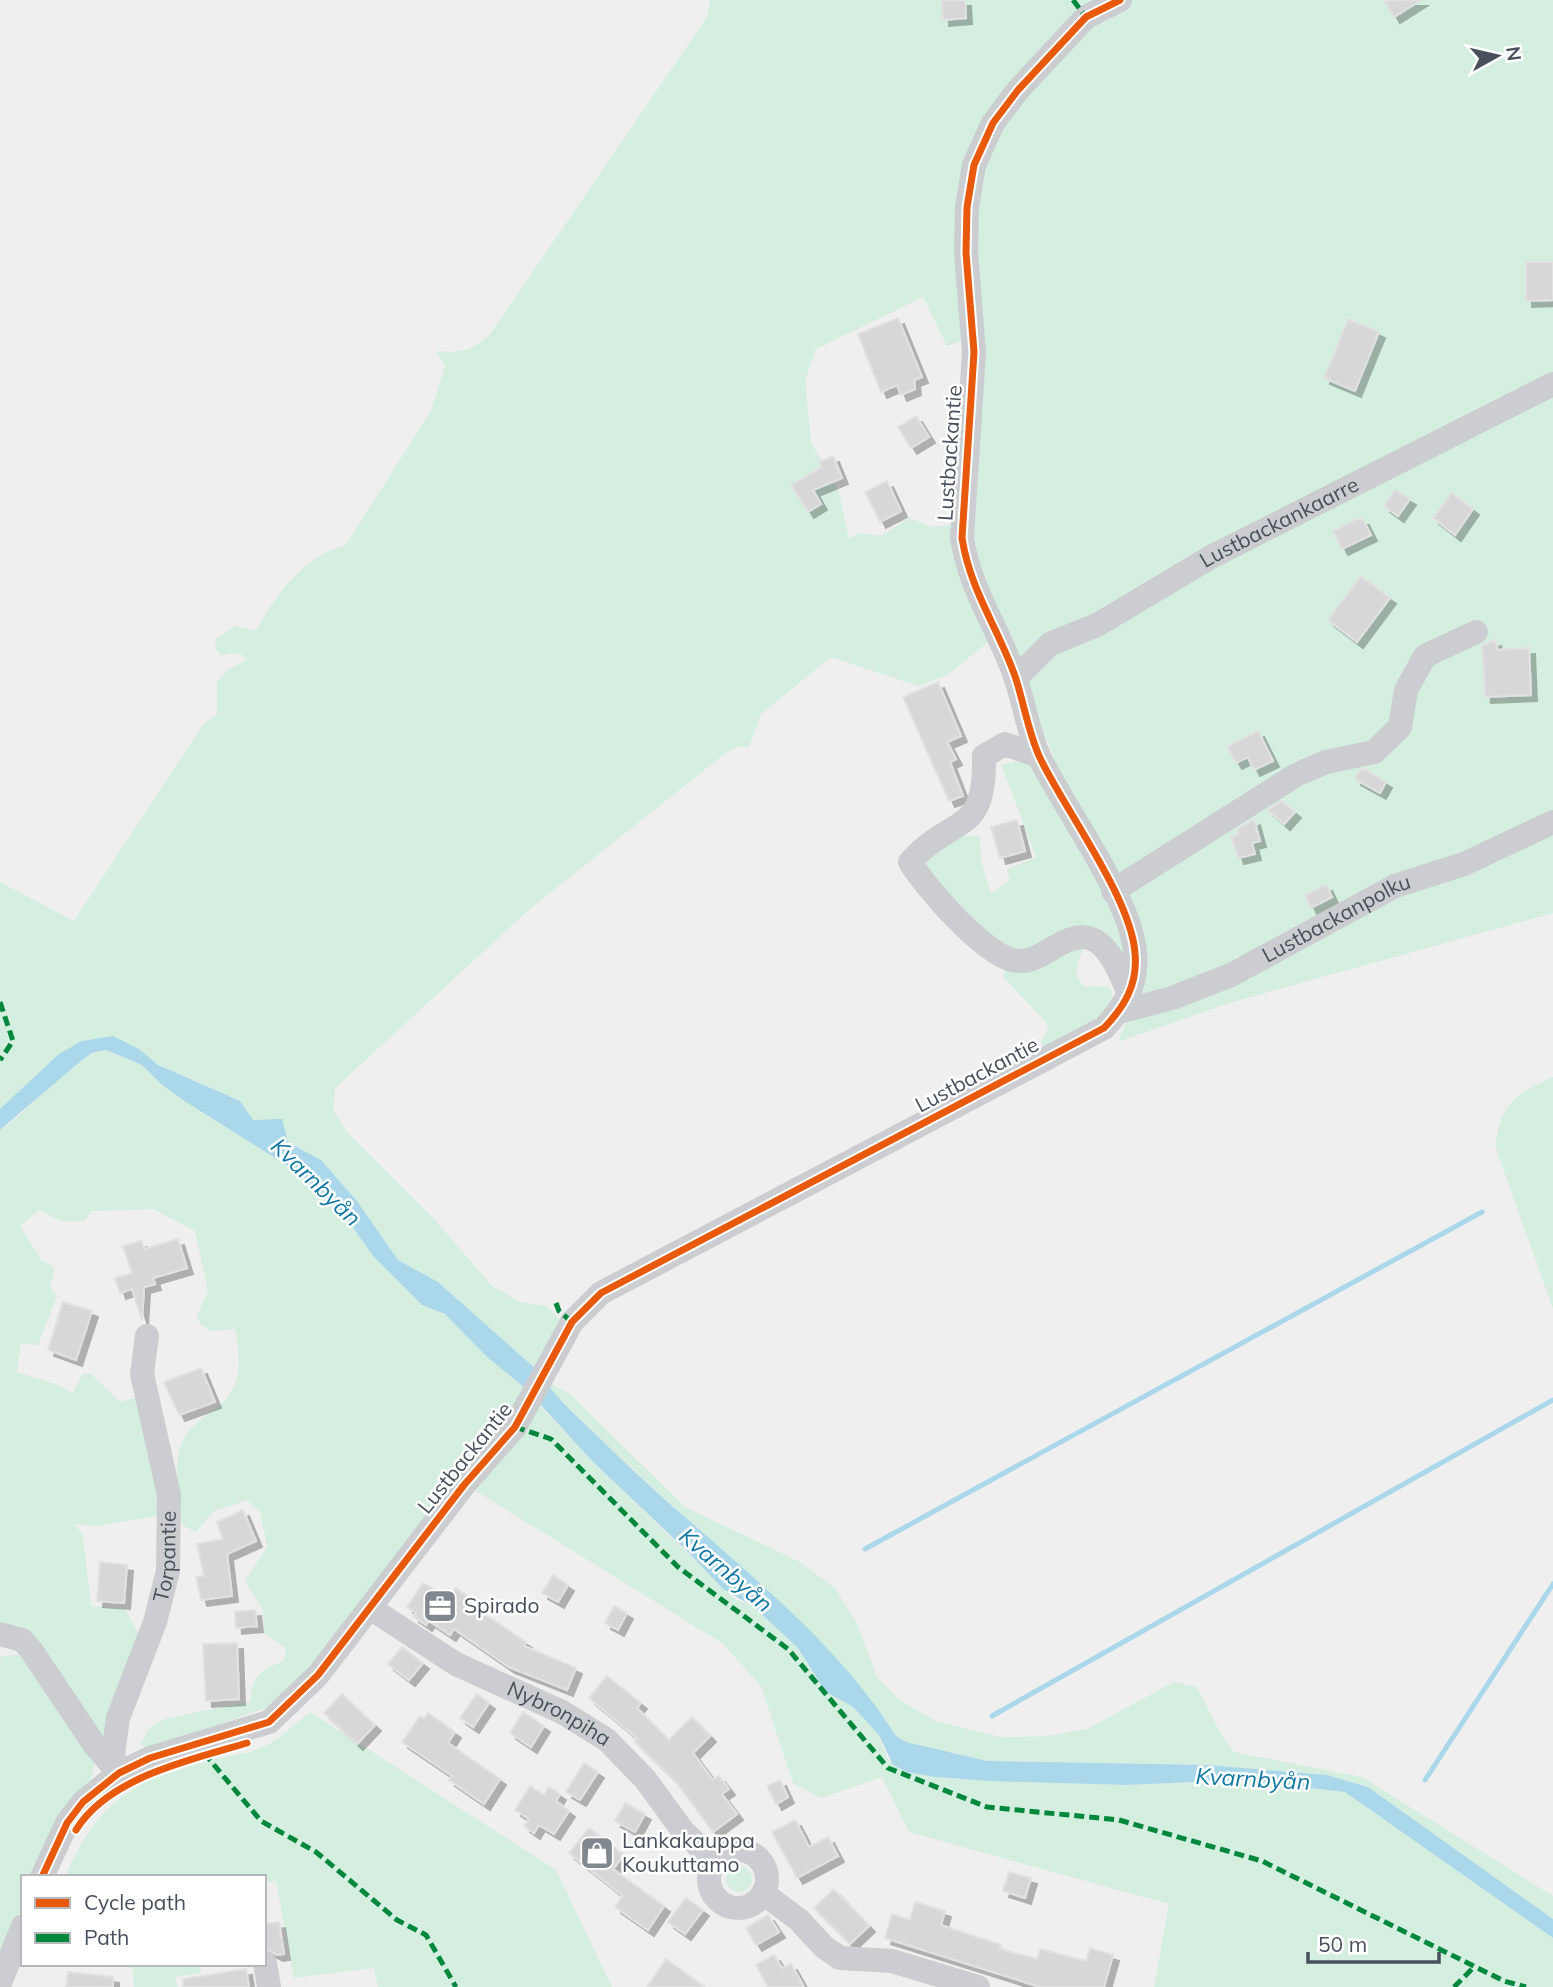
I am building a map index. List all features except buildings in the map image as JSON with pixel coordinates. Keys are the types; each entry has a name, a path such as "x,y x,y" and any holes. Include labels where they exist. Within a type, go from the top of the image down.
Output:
{"street":[{"name":"Lustbackantie","path":"43,1875 67,1823 83,1802 119,1773 150,1758 269,1722 317,1675 529,1405 572,1322 601,1293 1104,1028 1124,1004 1135,974 1132,933 1113,891 1039,756 1016,678 976,594 966,566 962,538 974,352 966,253 967,207 974,164 993,122 1018,90 1086,17 1120,0"},
{"name":"Lustbackankaarre","path":"1016,678 1050,644 1097,625 1211,556 1553,384"},
{"path":"1113,891 1296,775 1326,762 1374,752 1400,727 1406,690 1425,656 1476,632"},
{"path":"1039,756 1005,744 984,756 985,788 972,817 924,846 910,862 931,891 979,939 1007,959 1020,962 1036,958 1070,937 1091,938 1109,951 1124,1004"},
{"name":"Lustbackanpolku","path":"1124,1004 1172,998 1231,975 1395,886 1464,864 1553,822"},
{"name":"Torpantie","path":"119,1773 113,1754 118,1718 155,1622 168,1571 169,1495 142,1374 147,1336"},
{"name":"Nybronpiha","path":"370,1608 456,1664 562,1712 607,1740 645,1779 683,1831 715,1862"},
{"path":"0,1634 22,1640 31,1650 94,1744 119,1773"},
{"path":"740,1850 758,1858 766,1875 763,1893 750,1906 741,1908 723,1903 711,1889 709,1880 715,1862 722,1855 740,1850"},
{"path":"763,1893 799,1920 824,1947 840,1958 892,1961 978,1987"},
{"path":"0,1983 21,1931"},
{"path":"265,1966 268,1987"}],"green space":[{"path":"710,0 1553,0 1553,913 1229,1003 1118,1042 1138,996 1106,932 1088,928 1026,954 969,925 917,860 960,836 980,836 981,861 991,894 1010,880 1007,869 1036,857 1001,764 1022,760 1037,766 1054,757 1000,632 949,674 919,686 831,657 761,714 749,747 737,747 727,752 531,908 335,1088 333,1110 346,1131 435,1220 492,1286 520,1302 546,1306 566,1325 536,1369 438,1282 398,1260 357,1201 321,1160 253,1121 240,1101 158,1065 139,1049 113,1036 0,1109 0,882 74,921 203,725 217,714 217,682 227,670 247,660 240,653 221,655 216,650 215,640 235,626 256,631 281,591 304,567 331,550 345,546 431,411 445,366 436,351 466,350 491,333 707,17","holes":["923,297 947,346 983,333 975,522 932,527 910,518 881,536 859,533 849,539 839,491 811,443 805,380 816,349"]},
{"path":"1085,946 1078,963 1078,978 1086,987 1106,986 1111,990 1114,1003 1105,1015 1043,1047 1041,1042 1048,1030 1046,1022 1003,977 1007,965"},
{"path":"106,1050 142,1065 161,1084 186,1102 296,1171 351,1225 374,1257 422,1305 445,1314 486,1356 529,1392 327,1647 288,1690 267,1707 154,1749 140,1745 149,1728 167,1718 250,1702 255,1680 263,1671 284,1661 286,1648 264,1633 263,1610 245,1581 267,1547 260,1512 247,1500 214,1511 196,1532 182,1525 177,1474 178,1454 193,1426 221,1404 234,1388 238,1349 235,1329 211,1331 200,1324 197,1316 208,1291 195,1231 153,1209 91,1211 84,1221 61,1221 39,1210 20,1226 43,1262 50,1264 55,1270 50,1287 57,1296 38,1345 21,1344 17,1372 58,1385 72,1394 83,1374 91,1374 120,1402 142,1396 163,1515 96,1526 75,1524 83,1536 91,1606 125,1609 140,1636 104,1740 0,1622 0,1130 78,1063"},
{"path":"1553,1077 1553,1309 1495,1146 1502,1119 1512,1101"},
{"path":"549,1382 571,1395 685,1507 800,1562 835,1588 857,1624 877,1677 898,1699 935,1721 1000,1737 1048,1736 1087,1729 1174,1682 1196,1687 1234,1752 1362,1777 1553,1896 1553,1919 1368,1787 1327,1775 1208,1765 987,1761 906,1742 896,1736 858,1684 814,1636 589,1428 547,1387"},
{"path":"539,1405 592,1461 735,1599 754,1607 798,1648 825,1690 853,1707 879,1735 888,1760 907,1772 952,1779 1126,1785 1239,1780 1345,1792 1553,1938 1553,1987 1154,1987 1169,1904 909,1832 882,1777 821,1798 793,1783 761,1686 722,1643 476,1491"},
{"path":"21,1654 94,1755 94,1769 82,1801 34,1875 21,1875 21,1909 0,1964 0,1657"},
{"path":"310,1712 556,1870 612,1987 378,1987 374,1968 294,1978 276,1881 266,1883 266,1875 66,1875 91,1829 120,1798 158,1777 246,1753 278,1738"},
{"path":"739,1866 748,1870 752,1879 748,1888 739,1892 730,1888 726,1879 730,1870"},
{"path":"132,1966 200,1966 201,1973 176,1977 177,1987 134,1987"}],"water":[{"name":"Kvarnbyån","path":"113,1036 139,1049 158,1065 240,1101 253,1120 282,1119 288,1142 321,1160 357,1201 398,1260 438,1282 536,1369 562,1401 612,1450 800,1621 836,1657 896,1736 906,1742 987,1761 1208,1765 1327,1775 1368,1787 1553,1919 1553,1938 1345,1792 1239,1780 1126,1785 990,1781 935,1777 907,1772 893,1765 879,1735 853,1707 825,1691 798,1648 754,1607 723,1589 592,1461 526,1389 486,1356 445,1314 422,1305 374,1257 351,1225 296,1171 186,1102 161,1084 142,1065 106,1050 92,1053 76,1065 0,1130 0,1109 59,1054 82,1041"}],"waterway":[{"path":"865,1549 1482,1212"},
{"path":"992,1716 1553,1400"},
{"path":"1425,1780 1553,1584"}],"marked path":[{"path":"1073,0 1086,17"},
{"path":"0,1002 13,1041 0,1060"},
{"path":"556,1303 559,1311 572,1322"},
{"path":"515,1427 551,1439 678,1567 788,1649 888,1768 987,1807 1119,1820 1262,1861 1504,1981 1526,1987"},
{"path":"204,1753 261,1821 316,1852 397,1920 426,1935 456,1987"},
{"path":"1454,1987 1475,1966"}],"cycle path":[{"path":"43,1875 67,1823 83,1802 119,1773 150,1758 269,1722 318,1675 464,1485 515,1427 572,1322 601,1293 1104,1028 1124,1003 1134,975 1135,953 1131,931 1110,881 1040,758 1015,676 971,575 962,538 974,352 966,253 967,207 974,165 993,123 1018,90 1086,17 1120,0"},
{"path":"76,1830 90,1812 130,1783 178,1764 247,1743"}],"place":[{"name":"Spirado","path":"440,1606"},
{"name":"Lankakauppa Koukuttamo","path":"597,1853"}]}
